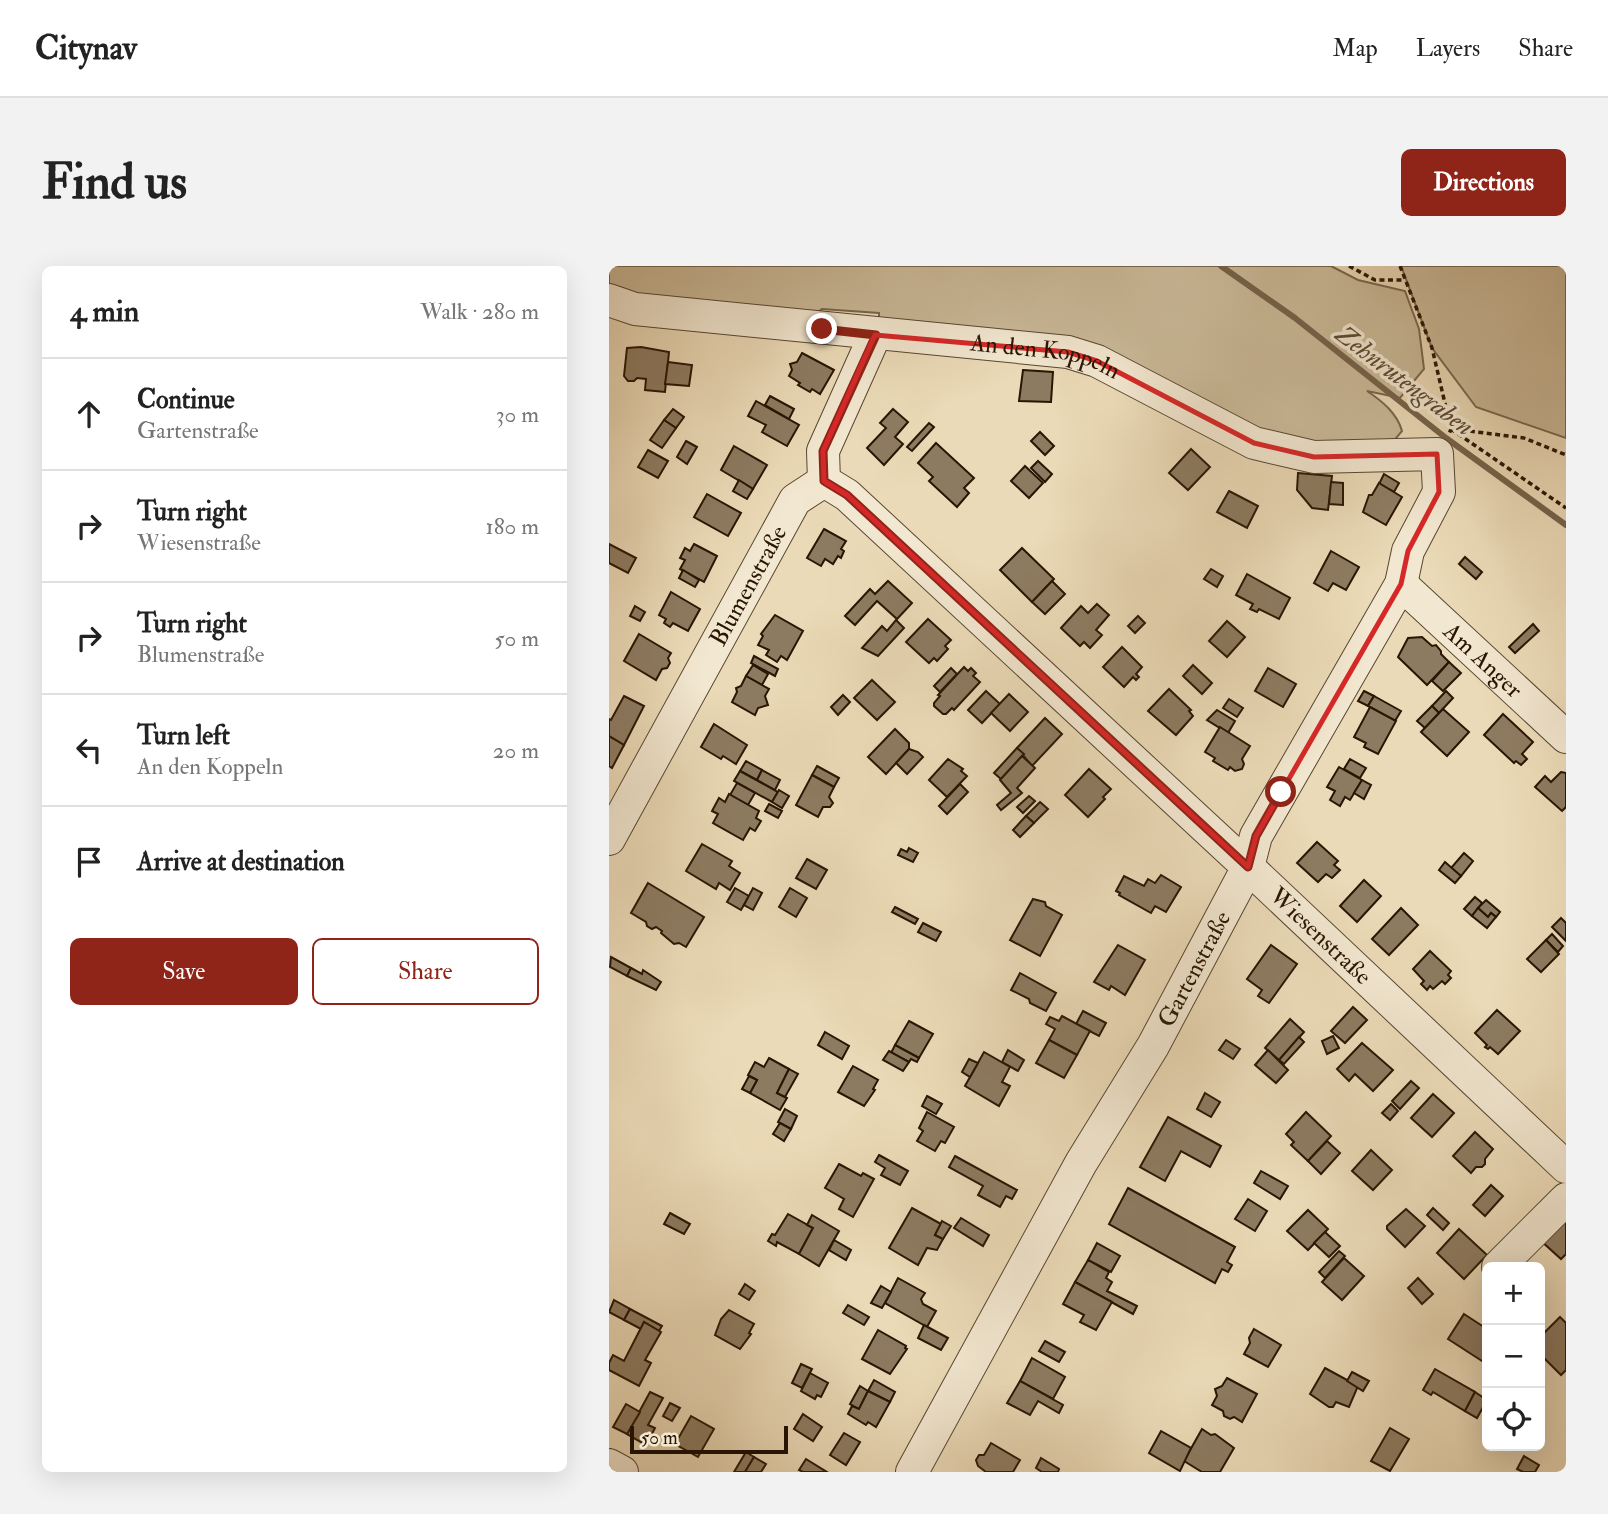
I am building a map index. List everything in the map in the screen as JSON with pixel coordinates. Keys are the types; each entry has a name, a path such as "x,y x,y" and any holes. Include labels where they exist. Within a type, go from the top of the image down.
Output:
{"street":[{"name":"An den Koppeln","path":"618,306 876,335 1068,352 1097,361 1254,443 1314,457 1444,442"},
{"path":"824,481 823,451 876,335"},
{"name":"Gartenstraße","path":"912,1472 1081,1163 1153,1046 1248,867 1256,836 1401,584 1408,551 1439,492 1444,442"},
{"name":"Blumenstraße","path":"609,839 795,500 824,481"},
{"name":"Wiesenstraße","path":"824,481 847,495 1566,1167"},
{"name":"Am Anger","path":"1401,584 1566,737"},
{"path":"1503,1262 1566,1199"},
{"path":"609,1465 622,1472"}],"path":[{"path":"1349,266 1375,279 1404,280"},
{"path":"1400,266 1431,348 1444,442"},
{"path":"1444,442 1524,438 1566,455"},
{"path":"1444,442 1566,508"}],"highlighted area":[{"path":"875,335 1068,352 1097,361 1254,443 1314,457 1437,454 1439,492 1408,551 1401,584 1256,836 1248,867 847,495 824,481 823,451"}],"shaded area":[{"path":"609,266 1331,266 1358,280 1405,291 1419,329 1424,369 1400,398 1367,391 1388,408 1402,431 1387,449 1273,437 1119,360 879,324 879,313 822,309 812,317 609,291"},
{"path":"1401,266 1566,266 1566,438 1476,407 1432,348"}],"building":[{"path":"641,347 669,352 665,392 645,390 646,379 628,381 624,376 627,348"},
{"path":"802,353 834,370 820,394 812,389 810,392 789,376 792,370 790,364 797,362"},
{"path":"668,362 692,365 689,386 665,384"},
{"path":"1023,370 1053,372 1051,402 1019,401"},
{"path":"770,396 794,409 789,419 765,405"},
{"path":"756,401 799,425 787,446 762,432 766,425 748,416"},
{"path":"673,409 684,417 676,428 664,420"},
{"path":"893,409 908,422 895,437 903,444 884,465 867,448 886,428 880,423"},
{"path":"664,420 676,428 662,448 650,440"},
{"path":"929,423 934,427 912,451 907,447"},
{"path":"1040,432 1054,446 1045,455 1031,441"},
{"path":"686,441 697,447 687,464 677,457"},
{"path":"936,443 974,478 964,488 969,493 957,507 929,481 933,477 918,463"},
{"path":"734,446 767,465 753,489 721,470"},
{"path":"1191,449 1210,467 1188,490 1169,473"},
{"path":"648,450 668,461 658,478 638,467"},
{"path":"1038,461 1052,474 1045,482 1031,468"},
{"path":"1025,466 1043,483 1029,498 1011,481"},
{"path":"1298,473 1332,476 1328,510 1312,508 1297,490"},
{"path":"1384,474 1399,483 1394,492 1379,484"},
{"path":"739,480 753,489 747,499 733,491"},
{"path":"1331,482 1343,483 1343,505 1329,504"},
{"path":"1379,483 1402,497 1386,525 1363,512 1369,495 1372,495"},
{"path":"1229,491 1258,506 1247,528 1217,512"},
{"path":"707,494 741,513 728,536 694,517"},
{"path":"824,529 846,541 841,549 844,551 841,558 838,556 833,564 825,559 821,566 807,558"},
{"path":"609,544 636,558 628,573 609,563"},
{"path":"694,544 717,556 704,582 680,569 685,560 680,558 685,548 690,551"},
{"path":"1022,548 1054,579 1032,602 1000,570"},
{"path":"1331,551 1359,567 1346,590 1333,583 1328,591 1314,583"},
{"path":"1465,557 1482,572 1476,579 1459,564"},
{"path":"1211,569 1223,576 1217,587 1204,579"},
{"path":"683,570 699,580 695,587 679,578"},
{"path":"1247,574 1290,598 1279,619 1259,609 1257,612 1250,609 1253,604 1236,595"},
{"path":"888,581 912,603 897,619 877,601 855,625 845,616 870,589 875,594"},
{"path":"1052,581 1065,594 1045,614 1032,602"},
{"path":"671,592 700,609 688,631 673,623 670,627 664,623 666,619 659,615"},
{"path":"1097,604 1109,615 1096,630 1102,635 1090,648 1084,642 1080,646 1061,628 1081,606 1088,613"},
{"path":"635,606 645,612 640,621 630,616"},
{"path":"775,615 803,631 787,660 781,656 777,662 766,655 769,650 758,645 763,636 761,634"},
{"path":"1138,616 1145,623 1135,633 1128,626"},
{"path":"928,619 951,640 945,646 948,649 937,661 934,658 929,663 906,642"},
{"path":"896,620 904,628 878,656 862,648 882,626 887,631"},
{"path":"1227,621 1245,637 1227,657 1209,641"},
{"path":"1533,624 1539,631 1515,653 1509,647"},
{"path":"639,634 671,653 668,658 670,663 667,668 662,669 656,680 624,661"},
{"path":"1422,637 1432,646 1436,645 1449,662 1427,685 1398,657 1408,638"},
{"path":"1122,647 1142,667 1136,674 1139,677 1136,680 1133,677 1124,687 1103,667"},
{"path":"754,656 778,669 775,676 751,663"},
{"path":"1449,662 1461,673 1443,691 1432,681"},
{"path":"753,665 768,674 762,685 746,676"},
{"path":"1193,665 1212,683 1202,694 1183,676"},
{"path":"964,667 968,671 971,668 976,673 973,676 980,682 954,710 952,708 943,714 934,703"},
{"path":"951,668 957,674 940,692 934,686"},
{"path":"1268,668 1296,684 1283,707 1255,691"},
{"path":"746,676 769,689 765,696 768,705 758,708 755,715 732,702 736,688 741,686"},
{"path":"872,680 895,702 877,720 854,698"},
{"path":"1169,689 1191,710 1189,711 1193,716 1176,735 1148,711"},
{"path":"986,691 1000,704 982,723 968,710"},
{"path":"1364,691 1374,696 1368,706 1358,701"},
{"path":"1446,691 1453,698 1439,713 1432,706"},
{"path":"1009,694 1028,712 1010,731 991,713"},
{"path":"843,695 850,702 838,715 831,707"},
{"path":"624,696 644,706 624,745 609,736 609,719 611,720"},
{"path":"1374,696 1401,711 1395,721 1368,706"},
{"path":"1229,699 1243,708 1237,717 1223,708"},
{"path":"1432,706 1439,713 1425,728 1417,721"},
{"path":"1370,707 1396,721 1378,754 1364,747 1366,743 1354,737"},
{"path":"1443,709 1469,732 1447,756 1421,732"},
{"path":"1217,710 1235,721 1228,733 1207,720"},
{"path":"1503,714 1533,742 1522,754 1527,759 1521,765 1516,761 1514,763 1484,735"},
{"path":"1045,718 1062,734 1032,766 1017,748"},
{"path":"714,724 747,745 736,764 701,747"},
{"path":"1220,727 1250,746 1242,759 1242,769 1235,771 1230,767 1228,770 1213,761 1215,758 1205,752"},
{"path":"895,729 909,743 909,749 886,774 868,757"},
{"path":"609,736 624,745 612,768 609,766"},
{"path":"1017,748 1024,754 1001,779 994,773"},
{"path":"909,749 923,757 907,774 896,763"},
{"path":"1022,756 1035,768 1017,788 1022,793 1001,810 997,805 1011,793 1000,780"},
{"path":"948,759 963,769 961,771 967,776 947,797 929,780"},
{"path":"1350,759 1366,768 1360,778 1344,769"},
{"path":"746,761 762,770 757,780 740,771"},
{"path":"817,766 839,778 834,787 812,775"},
{"path":"1339,767 1362,780 1350,800 1345,797 1340,806 1330,800 1335,791 1327,787"},
{"path":"1089,769 1111,789 1088,817 1065,795"},
{"path":"762,770 780,780 775,790 757,780"},
{"path":"740,771 778,792 772,802 734,781"},
{"path":"1561,772 1566,773 1566,807 1562,811 1535,787 1545,776 1551,782"},
{"path":"812,775 834,787 829,797 833,803 830,807 823,807 818,817 796,805"},
{"path":"1362,780 1371,785 1364,799 1354,793"},
{"path":"737,783 755,793 748,805 730,795"},
{"path":"960,784 968,792 947,814 939,806"},
{"path":"779,790 789,796 782,808 772,802"},
{"path":"729,794 759,811 756,818 761,821 755,831 750,828 743,840 713,823 718,814 712,811 719,798 725,802"},
{"path":"1029,796 1035,801 1023,813 1017,807"},
{"path":"1040,802 1048,809 1034,823 1026,816"},
{"path":"769,804 782,811 778,818 765,811"},
{"path":"1026,816 1034,823 1020,837 1013,830"},
{"path":"1317,842 1338,861 1334,865 1340,870 1332,878 1326,874 1318,882 1297,863"},
{"path":"702,844 732,861 729,866 740,873 730,890 719,883 716,889 686,871"},
{"path":"909,848 918,853 913,862 898,855 901,849 907,852"},
{"path":"1464,853 1473,861 1461,876 1451,868"},
{"path":"807,859 827,870 816,889 796,878"},
{"path":"1445,862 1461,876 1455,883 1439,870"},
{"path":"1161,875 1181,887 1166,912 1155,906 1151,913 1116,891 1124,876 1144,886 1148,879 1155,883"},
{"path":"1364,880 1381,896 1357,922 1340,906"},
{"path":"648,883 704,917 686,947 679,943 674,944 662,931 656,927 652,929 631,913"},
{"path":"735,888 749,896 741,910 727,902"},
{"path":"753,888 762,893 753,910 744,905"},
{"path":"790,888 807,898 796,917 779,907"},
{"path":"1475,897 1482,903 1472,916 1464,909"},
{"path":"1033,899 1045,902 1046,906 1062,915 1040,956 1010,940"},
{"path":"1486,900 1500,912 1496,917 1491,913 1488,917 1478,908"},
{"path":"895,907 918,919 915,924 892,912"},
{"path":"1401,908 1418,925 1389,955 1372,939"},
{"path":"1478,908 1488,917 1491,913 1496,917 1487,928 1472,916"},
{"path":"1561,918 1566,923 1566,941 1552,927"},
{"path":"923,923 941,932 936,941 918,932"},
{"path":"1552,934 1563,946 1558,952 1546,940"},
{"path":"1546,940 1559,954 1541,972 1527,959"},
{"path":"1118,945 1145,960 1125,995 1111,986 1109,990 1094,982"},
{"path":"1271,945 1297,964 1269,1003 1258,996 1262,990 1247,979"},
{"path":"1430,951 1451,971 1448,975 1451,978 1445,984 1442,981 1433,989 1430,986 1427,990 1421,984 1424,981 1413,969"},
{"path":"611,957 631,968 627,976 610,967"},
{"path":"631,968 642,974 643,970 661,982 656,990 627,976"},
{"path":"1020,973 1056,993 1046,1011 1011,990"},
{"path":"1353,1007 1367,1020 1345,1043 1331,1031"},
{"path":"1497,1010 1520,1031 1498,1054 1490,1047 1485,1047 1487,1045 1475,1033"},
{"path":"1083,1011 1106,1023 1099,1036 1076,1024"},
{"path":"1062,1016 1090,1031 1077,1055 1049,1040 1055,1029 1046,1024 1050,1017 1059,1021"},
{"path":"1290,1019 1304,1032 1279,1060 1265,1048"},
{"path":"909,1021 933,1034 919,1058 895,1045"},
{"path":"825,1032 849,1046 842,1059 818,1045"},
{"path":"1333,1036 1339,1048 1327,1054 1322,1041"},
{"path":"1299,1037 1304,1042 1284,1064 1279,1060"},
{"path":"1049,1040 1077,1055 1064,1078 1036,1063"},
{"path":"1226,1040 1240,1049 1233,1059 1219,1050"},
{"path":"1362,1043 1393,1070 1373,1091 1355,1074 1349,1081 1337,1069"},
{"path":"895,1045 919,1058 917,1062 911,1059 909,1062 891,1053"},
{"path":"1008,1050 1024,1060 1018,1071 1002,1062"},
{"path":"1268,1050 1288,1070 1276,1083 1255,1065"},
{"path":"889,1051 909,1062 903,1071 883,1060"},
{"path":"984,1052 1010,1067 1002,1082 1010,1086 999,1106 965,1086"},
{"path":"769,1058 789,1069 777,1093 787,1098 780,1110 750,1093 757,1080 748,1075 755,1062 764,1067"},
{"path":"969,1059 978,1063 970,1077 962,1072"},
{"path":"853,1066 878,1080 864,1106 838,1092"},
{"path":"789,1069 798,1074 785,1097 777,1093"},
{"path":"749,1076 757,1080 750,1093 742,1089"},
{"path":"1411,1081 1419,1088 1400,1109 1392,1101"},
{"path":"1205,1093 1220,1102 1211,1117 1197,1109"},
{"path":"1433,1094 1454,1113 1432,1137 1411,1118"},
{"path":"927,1096 942,1104 936,1114 922,1106"},
{"path":"1391,1104 1398,1111 1390,1120 1382,1113"},
{"path":"785,1109 797,1116 791,1129 778,1122"},
{"path":"927,1112 954,1127 945,1143 941,1141 935,1151 917,1141 923,1131 919,1128"},
{"path":"1306,1112 1331,1136 1308,1161 1291,1145 1294,1142 1286,1134"},
{"path":"1168,1117 1221,1146 1210,1167 1181,1151 1165,1181 1140,1167"},
{"path":"780,1123 791,1129 784,1141 773,1134"},
{"path":"1475,1132 1493,1149 1485,1159 1485,1164 1476,1167 1471,1173 1453,1156"},
{"path":"1327,1141 1340,1153 1321,1174 1308,1161"},
{"path":"1371,1150 1392,1170 1373,1190 1352,1171"},
{"path":"879,1155 908,1171 900,1185 881,1175 885,1168 875,1162"},
{"path":"955,1156 1017,1190 1012,1199 1006,1196 1000,1207 978,1195 983,1186 949,1167"},
{"path":"839,1164 861,1176 863,1173 874,1179 853,1217 839,1209 844,1199 825,1188"},
{"path":"1261,1171 1288,1186 1280,1199 1254,1183"},
{"path":"1491,1185 1503,1196 1485,1216 1473,1205"},
{"path":"1128,1188 1235,1247 1227,1262 1232,1265 1228,1272 1222,1269 1215,1283 1109,1224"},
{"path":"1248,1199 1267,1211 1255,1231 1235,1219"},
{"path":"912,1208 941,1224 935,1235 943,1239 937,1250 927,1248 918,1265 889,1248"},
{"path":"1433,1208 1449,1223 1443,1230 1427,1215"},
{"path":"1406,1209 1425,1226 1405,1247 1387,1226"},
{"path":"1308,1210 1328,1229 1308,1250 1287,1231"},
{"path":"670,1213 690,1224 684,1234 664,1224"},
{"path":"788,1214 813,1228 799,1254 777,1242 776,1246 768,1241"},
{"path":"812,1215 839,1231 819,1266 799,1254 813,1228 807,1225"},
{"path":"961,1218 989,1235 983,1246 954,1228"},
{"path":"1566,1220 1566,1254 1561,1259 1540,1240"},
{"path":"942,1221 951,1226 943,1239 935,1235"},
{"path":"1459,1229 1487,1255 1464,1279 1437,1253"},
{"path":"1325,1232 1340,1246 1329,1257 1314,1243"},
{"path":"834,1240 851,1250 846,1260 829,1250"},
{"path":"1097,1243 1120,1256 1111,1272 1088,1260"},
{"path":"1339,1251 1345,1256 1325,1278 1319,1272"},
{"path":"1344,1258 1364,1276 1342,1300 1322,1282"},
{"path":"1088,1260 1109,1272 1106,1278 1112,1282 1107,1291 1137,1306 1133,1314 1075,1282"},
{"path":"898,1278 925,1293 921,1299 923,1304 936,1311 927,1327 885,1303"},
{"path":"1418,1278 1433,1294 1422,1304 1408,1288"},
{"path":"1075,1282 1112,1302 1096,1330 1080,1322 1084,1315 1063,1304"},
{"path":"745,1284 755,1291 749,1300 739,1294"},
{"path":"881,1286 891,1292 882,1308 871,1303"},
{"path":"614,1300 630,1309 624,1320 609,1312"},
{"path":"848,1305 869,1317 864,1325 843,1313"},
{"path":"630,1309 662,1326 659,1331 644,1322 641,1329 624,1320"},
{"path":"729,1310 754,1324 749,1333 751,1334 740,1349 715,1335 721,1319"},
{"path":"1464,1314 1482,1326 1482,1361 1448,1339"},
{"path":"1560,1317 1566,1323 1566,1370 1561,1375 1545,1359 1545,1332"},
{"path":"644,1322 661,1332 645,1360 651,1363 639,1386 609,1370 609,1363 613,1355 624,1361"},
{"path":"924,1325 948,1338 941,1350 918,1338"},
{"path":"1254,1329 1281,1345 1268,1367 1244,1354"},
{"path":"878,1330 907,1349 890,1374 862,1359"},
{"path":"1045,1341 1065,1352 1059,1362 1039,1351"},
{"path":"1032,1358 1065,1377 1053,1399 1020,1381"},
{"path":"801,1364 812,1369 802,1388 792,1383"},
{"path":"1325,1368 1358,1386 1349,1407 1336,1402 1333,1407 1329,1407 1310,1394"},
{"path":"1435,1369 1475,1392 1465,1411 1433,1392 1431,1395 1423,1390"},
{"path":"1352,1372 1369,1381 1363,1391 1347,1381"},
{"path":"810,1373 828,1383 821,1397 817,1395 815,1399 801,1391"},
{"path":"1227,1378 1257,1394 1242,1422 1234,1417 1230,1419 1224,1416 1223,1411 1212,1405 1217,1396 1215,1389 1222,1386"},
{"path":"874,1380 895,1392 890,1402 868,1391"},
{"path":"1020,1381 1063,1405 1059,1413 1038,1401 1030,1415 1007,1403"},
{"path":"860,1386 868,1391 859,1409 850,1404"},
{"path":"868,1391 890,1402 876,1427 868,1422 866,1425 848,1414 852,1406 859,1409"},
{"path":"650,1392 663,1398 648,1425 655,1428 646,1445 627,1434"},
{"path":"1475,1392 1482,1397 1482,1409 1477,1418 1465,1411"},
{"path":"670,1403 680,1408 672,1421 663,1416"},
{"path":"626,1404 640,1412 627,1434 613,1427"},
{"path":"803,1414 822,1427 813,1441 794,1429"},
{"path":"691,1416 714,1429 698,1457 675,1444"},
{"path":"1390,1428 1409,1439 1390,1471 1371,1461"},
{"path":"1202,1429 1211,1435 1215,1434 1234,1448 1220,1472 1202,1472 1184,1461"},
{"path":"1161,1431 1191,1448 1180,1471 1149,1453"},
{"path":"844,1433 860,1442 846,1465 830,1455"},
{"path":"991,1443 1020,1460 1013,1472 986,1472 978,1466 976,1460 979,1455 984,1455"},
{"path":"746,1452 754,1457 745,1472 734,1472"},
{"path":"1524,1456 1539,1465 1535,1472 1517,1469"},
{"path":"754,1457 766,1464 761,1472 745,1472"},
{"path":"1041,1458 1059,1469 1058,1472 1042,1472 1036,1468"},
{"path":"806,1459 827,1472 799,1470"}],"waterway":[{"name":"Zehnrutengraben","path":"1221,266 1295,318 1446,438 1566,525"}],"route":[{"path":"822,329 876,335 823,451 824,481 847,495 1248,867 1256,836 1281,792"}]}
